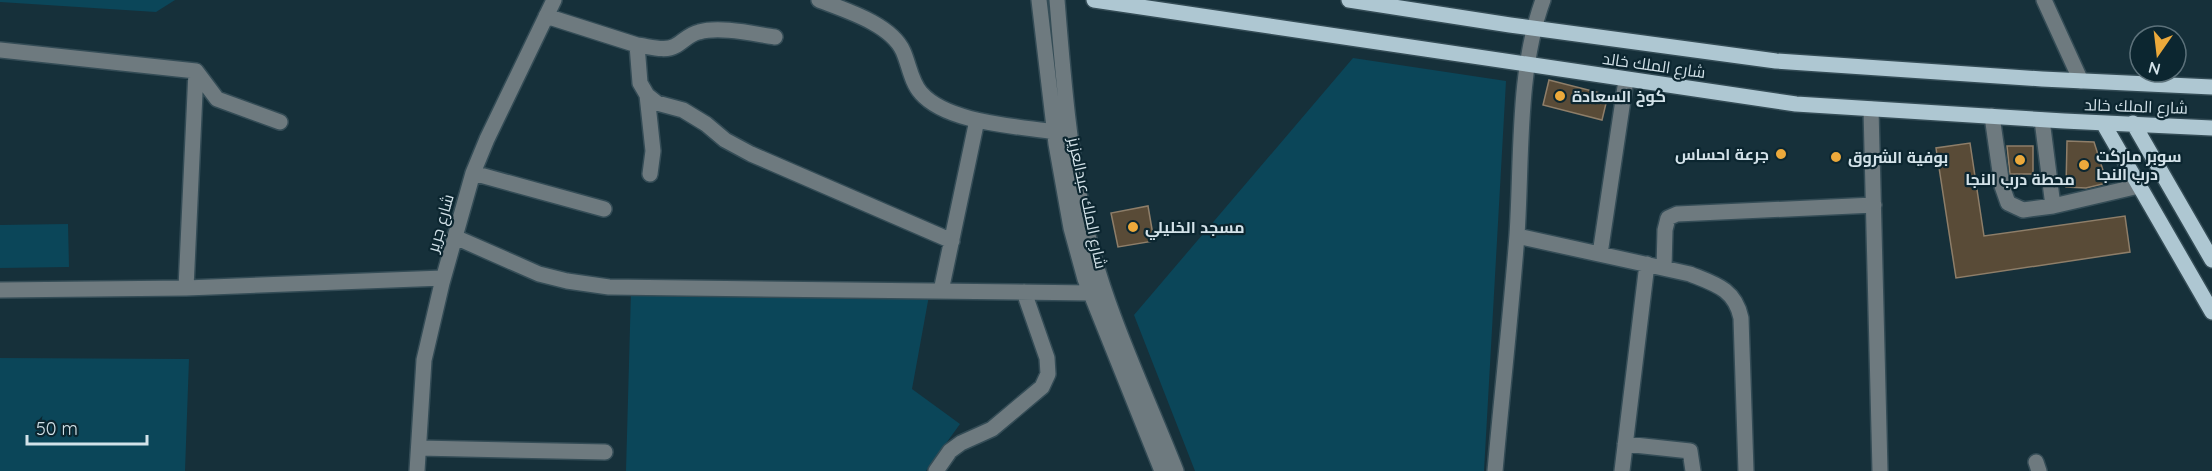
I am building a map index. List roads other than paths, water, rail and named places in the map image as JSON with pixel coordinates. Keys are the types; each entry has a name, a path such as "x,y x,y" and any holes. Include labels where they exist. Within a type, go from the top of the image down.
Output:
{"main road":[{"name":"شارع الملك خالد","path":"1094,0 1796,104 2042,120 2212,128"},
{"name":"شارع الملك خالد","path":"1349,0 1776,62 2212,87"},
{"path":"2103,123 2212,312"},
{"path":"2133,123 2212,260"}],"street":[{"path":"819,0 869,21 894,36 903,50 920,92 935,104 966,119 1055,132"},
{"name":"شارع الملك عبدالعزيز","path":"1039,0 1055,132 1071,228 1085,279 1162,471"},
{"name":"شارع الملك عبدالعزيز","path":"1057,0 1072,142 1086,226 1099,274 1176,471"},
{"path":"1495,471 1516,236 1526,65 1533,28 1543,0"},
{"path":"2044,0 2081,81"},
{"path":"549,5 637,45 667,49 699,32 718,31 775,37"},
{"name":"شارع جرير","path":"417,471 424,360 443,278 473,173 486,139 549,5"},
{"path":"637,45 640,83 647,95 657,103 683,110 706,124 725,140 751,154 952,241"},
{"path":"0,50 196,70 217,99 280,122"},
{"path":"186,288 196,70"},
{"path":"1600,254 1626,80"},
{"path":"647,95 653,151 650,174"},
{"path":"1871,109 1880,471"},
{"path":"1992,116 2002,186 2008,203 2023,210 2053,206 2139,186"},
{"path":"941,291 977,120"},
{"path":"2042,120 2053,206"},
{"path":"473,173 604,209"},
{"path":"1664,268 1665,230 1668,218 1677,214 1874,205"},
{"path":"1516,236 1690,274 1715,284 1731,294 1738,305 1741,318 1746,471"},
{"path":"455,237 539,274 609,287 1091,293"},
{"path":"1622,471 1647,264"},
{"path":"0,290 186,288 443,278"},
{"path":"936,471 950,451 962,442 992,429 1042,387 1048,374 1047,358 1024,292"},
{"path":"1625,444 1690,451 1692,471"},
{"path":"419,448 605,452"}],"place":[{"name":"كوخ السعادة","path":"1560,96"},
{"name":"جرعة احساس","path":"1781,154"},
{"name":"بوفية الشروق","path":"1836,157"},
{"name":"محطة درب النجا","path":"2020,160"},
{"name":"سوبر ماركت درب النجا","path":"2084,165"},
{"name":"مسجد الخليلي","path":"1133,227"}]}
